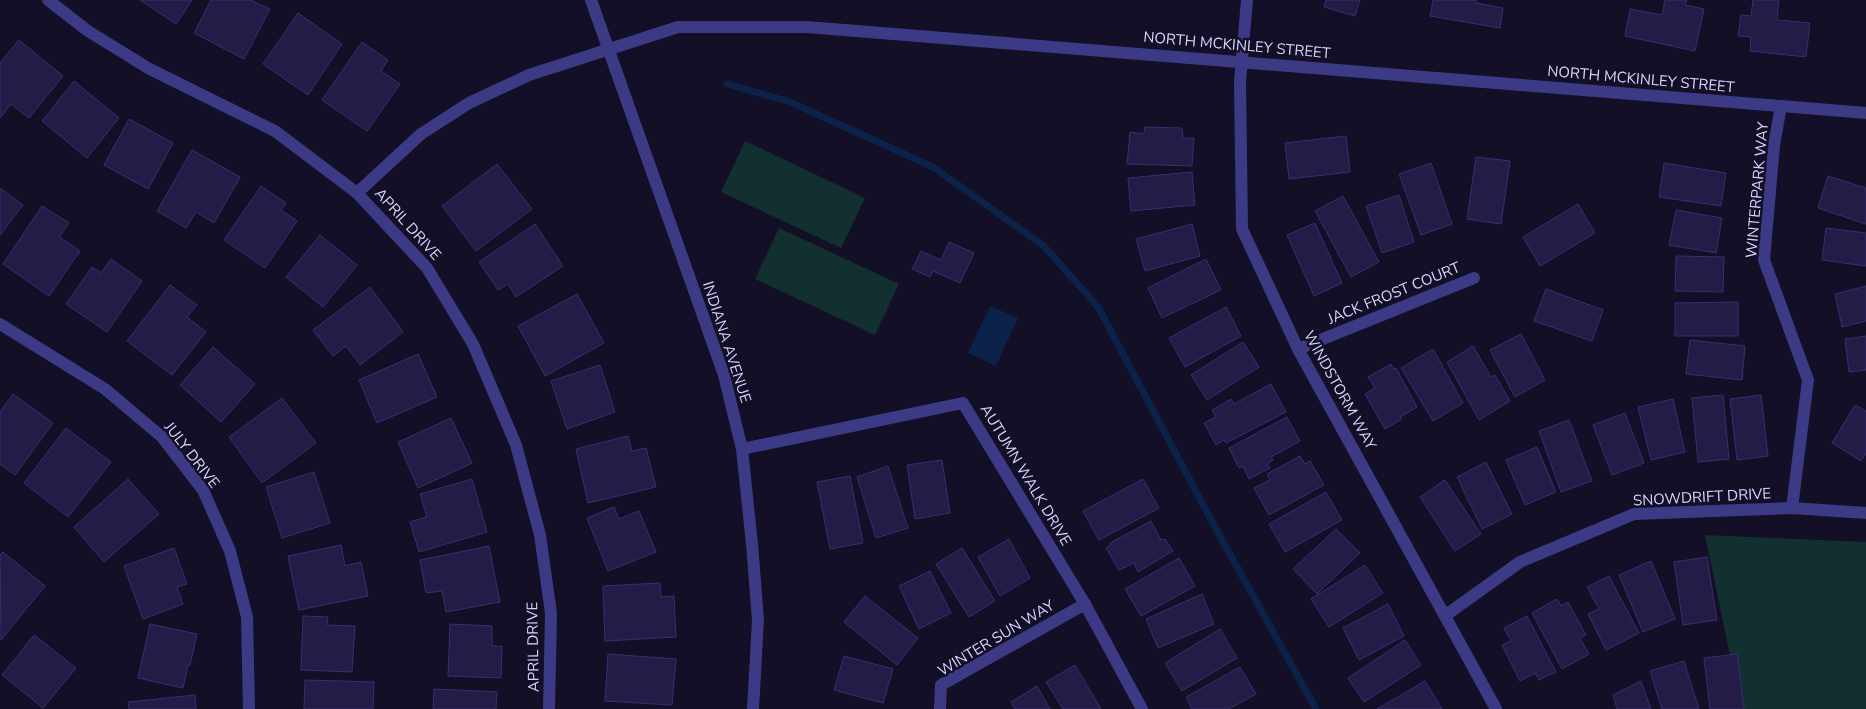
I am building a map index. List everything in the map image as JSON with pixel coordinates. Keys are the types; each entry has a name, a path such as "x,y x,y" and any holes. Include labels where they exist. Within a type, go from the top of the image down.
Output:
{"street":[{"name":"APRIL DRIVE","path":"48,0 88,31 148,68 275,131 358,193 427,268 473,344 516,445 540,535 551,613 550,709"},
{"name":"INDIANA AVENUE","path":"591,0 724,375 742,449 758,620 754,709"},
{"name":"WINDSTORM WAY","path":"1247,0 1240,82 1242,229 1298,349 1496,709"},
{"name":"NORTH MCKINLEY STREET","path":"358,193 421,134 469,103 529,75 678,27 807,27 1866,113"},
{"name":"WINTERPARK WAY","path":"1781,106 1774,145 1764,260 1808,380 1792,508"},
{"name":"JACK FROST COURT","path":"1298,349 1474,278"},
{"name":"JULY DRIVE","path":"0,324 105,389 162,437 203,490 230,551 247,617 249,709"},
{"name":"AUTUMN WALK DRIVE","path":"742,449 963,403 1085,604 1142,709"},
{"name":"SNOWDRIFT DRIVE","path":"1446,615 1520,562 1634,514 1792,508 1866,513"},
{"name":"WINTER SUN WAY","path":"940,709 941,685 1085,604"}],"green space":[{"path":"745,141 865,198 841,248 721,192"},
{"path":"779,228 899,284 875,335 755,279"},
{"path":"1705,535 1866,542 1866,709 1741,709"}],"water":[{"path":"990,306 1018,318 996,366 968,353"}],"building":[{"path":"140,0 192,0 176,24"},
{"path":"211,0 251,0 270,9 244,59 194,33"},
{"path":"1326,0 1360,0 1355,16 1324,7"},
{"path":"1433,0 1476,0 1476,3 1503,8 1500,28 1430,16"},
{"path":"1665,0 1687,0 1685,5 1704,9 1695,51 1625,36 1630,9 1662,15"},
{"path":"1753,0 1779,0 1777,20 1810,23 1806,57 1750,51 1751,37 1738,36 1741,15 1751,16"},
{"path":"298,13 342,44 308,95 263,64"},
{"path":"19,40 63,76 29,118 11,104 0,118 0,63"},
{"path":"362,42 388,60 381,71 400,84 367,131 322,100"},
{"path":"74,81 119,118 87,158 42,121"},
{"path":"129,119 173,143 148,189 104,165"},
{"path":"1145,127 1182,128 1183,138 1194,138 1192,166 1127,164 1130,132 1144,134"},
{"path":"1346,136 1350,172 1289,179 1285,143"},
{"path":"192,150 240,177 214,223 196,212 186,228 157,211"},
{"path":"1476,157 1510,161 1501,224 1467,219"},
{"path":"1431,163 1452,224 1421,235 1399,174"},
{"path":"1664,163 1726,173 1721,206 1659,197"},
{"path":"497,164 532,209 476,251 442,206"},
{"path":"1192,172 1195,205 1131,211 1128,178"},
{"path":"1828,176 1866,188 1866,224 1818,208"},
{"path":"261,186 286,203 281,210 297,221 265,268 224,240"},
{"path":"0,188 23,205 0,235"},
{"path":"1399,195 1414,242 1382,253 1366,206"},
{"path":"1343,196 1379,262 1351,277 1315,211"},
{"path":"1578,204 1595,233 1540,266 1523,237"},
{"path":"42,206 69,223 59,237 80,251 49,296 3,264"},
{"path":"1676,210 1722,218 1716,253 1669,245"},
{"path":"1315,223 1342,283 1314,296 1287,235"},
{"path":"535,224 563,266 516,297 508,284 498,290 479,262"},
{"path":"1192,224 1200,256 1145,271 1136,239"},
{"path":"1826,228 1866,233 1866,266 1822,260"},
{"path":"320,235 357,265 323,307 286,277"},
{"path":"949,242 974,253 960,283 933,271 930,277 912,269 921,251 941,260"},
{"path":"1676,256 1724,257 1723,292 1675,291"},
{"path":"111,259 142,281 107,332 66,304 92,267 101,273"},
{"path":"1206,259 1221,290 1162,318 1148,288"},
{"path":"170,285 197,305 187,317 206,332 172,375 127,341"},
{"path":"1866,286 1866,321 1842,327 1835,294"},
{"path":"370,287 403,332 360,365 346,346 333,356 313,330"},
{"path":"1546,289 1603,310 1592,341 1534,321"},
{"path":"577,294 604,343 545,376 518,326"},
{"path":"1738,302 1738,336 1675,336 1675,303"},
{"path":"1226,307 1241,336 1185,367 1169,338"},
{"path":"1521,334 1545,380 1515,397 1490,350"},
{"path":"1866,336 1866,370 1849,372 1845,339"},
{"path":"1690,340 1745,346 1742,380 1686,374"},
{"path":"1243,342 1259,367 1207,400 1191,375"},
{"path":"1473,346 1491,377 1495,375 1510,401 1479,420 1447,362"},
{"path":"213,347 255,384 221,422 180,385"},
{"path":"1433,349 1463,403 1433,421 1401,368"},
{"path":"418,354 437,397 377,423 359,380"},
{"path":"1391,364 1393,369 1396,368 1417,407 1385,429 1365,394 1375,388 1368,377"},
{"path":"600,365 615,412 567,429 551,381"},
{"path":"1271,384 1286,412 1226,443 1224,440 1216,445 1204,423 1216,417 1212,410 1231,399 1234,404"},
{"path":"13,394 53,423 15,475 0,464 0,412"},
{"path":"1723,395 1729,459 1698,462 1692,398"},
{"path":"1761,395 1768,456 1737,460 1730,399"},
{"path":"282,398 316,443 262,483 229,437"},
{"path":"1673,399 1685,452 1651,460 1638,407"},
{"path":"1855,405 1866,411 1866,453 1861,461 1832,443"},
{"path":"1625,413 1644,463 1612,475 1593,425"},
{"path":"1287,417 1300,441 1271,457 1273,460 1267,464 1270,468 1249,479 1243,466 1239,468 1229,448"},
{"path":"451,418 472,463 418,488 398,442"},
{"path":"1569,420 1592,481 1561,492 1539,431"},
{"path":"66,428 111,462 68,517 24,483"},
{"path":"628,436 632,451 646,448 656,487 588,503 576,449"},
{"path":"1537,447 1556,492 1525,505 1506,460"},
{"path":"1300,456 1305,464 1310,461 1324,485 1269,515 1254,488 1270,480 1267,474"},
{"path":"942,460 950,513 915,519 907,465"},
{"path":"1486,462 1512,514 1482,529 1457,477"},
{"path":"888,466 908,528 876,538 857,477"},
{"path":"314,472 330,523 282,538 266,487"},
{"path":"850,476 863,543 830,549 817,482"},
{"path":"128,479 159,514 104,562 74,527"},
{"path":"472,479 487,532 419,552 410,522 427,517 420,494"},
{"path":"1143,479 1159,508 1099,540 1083,511"},
{"path":"1445,480 1481,534 1455,551 1420,497"},
{"path":"1326,492 1342,520 1285,552 1269,524"},
{"path":"614,507 619,519 639,511 656,552 608,571 587,518"},
{"path":"1151,521 1161,540 1165,539 1173,551 1138,572 1134,563 1119,570 1106,548 1111,545 1110,543"},
{"path":"1336,529 1360,553 1317,594 1293,569"},
{"path":"1009,539 1030,578 1000,596 978,557"},
{"path":"341,545 345,566 361,562 368,596 299,610 288,556"},
{"path":"489,546 500,602 446,612 442,591 426,593 420,560"},
{"path":"174,548 187,584 177,587 183,604 143,619 124,566"},
{"path":"962,548 995,601 969,617 936,564"},
{"path":"3,552 45,586 1,640 0,555"},
{"path":"1707,557 1717,620 1683,625 1674,562"},
{"path":"1179,558 1195,586 1141,616 1125,589"},
{"path":"1651,561 1675,619 1643,632 1619,575"},
{"path":"1365,565 1383,593 1329,627 1311,599"},
{"path":"930,571 951,613 919,629 899,586"},
{"path":"1609,576 1639,633 1606,650 1588,614 1599,609 1587,587"},
{"path":"660,583 661,597 674,596 676,637 605,641 603,586"},
{"path":"1202,594 1214,624 1158,648 1146,619"},
{"path":"865,596 918,638 897,665 844,622"},
{"path":"1557,599 1561,606 1568,602 1586,635 1580,638 1589,654 1562,669 1532,613"},
{"path":"1388,604 1404,636 1359,660 1343,628"},
{"path":"303,616 328,617 327,625 355,626 352,672 301,670"},
{"path":"1527,616 1556,672 1539,680 1535,673 1520,681 1502,645 1511,641 1504,628"},
{"path":"150,624 197,634 183,688 138,678"},
{"path":"450,624 492,626 492,646 502,646 501,678 448,676"},
{"path":"1220,629 1237,658 1182,691 1165,663"},
{"path":"34,635 76,668 43,708 2,675"},
{"path":"1405,640 1421,665 1364,702 1348,678"},
{"path":"608,654 676,659 672,705 605,701"},
{"path":"1737,654 1744,709 1710,709 1704,658"},
{"path":"844,656 893,669 883,703 834,690"},
{"path":"1684,661 1699,709 1662,709 1650,671"},
{"path":"1075,665 1101,709 1063,709 1046,682"},
{"path":"1240,667 1256,694 1229,709 1192,709 1186,697"},
{"path":"305,680 374,682 373,709 304,709"},
{"path":"1425,681 1442,709 1377,709"},
{"path":"1641,681 1651,709 1617,709 1613,695"},
{"path":"1037,686 1050,709 1015,709 1011,702"},
{"path":"434,689 497,692 496,709 433,709"},
{"path":"195,695 196,709 129,709 128,702"}],"waterway":[{"path":"727,84 790,102 933,167 1044,246 1098,307 1216,529 1316,709"}]}
